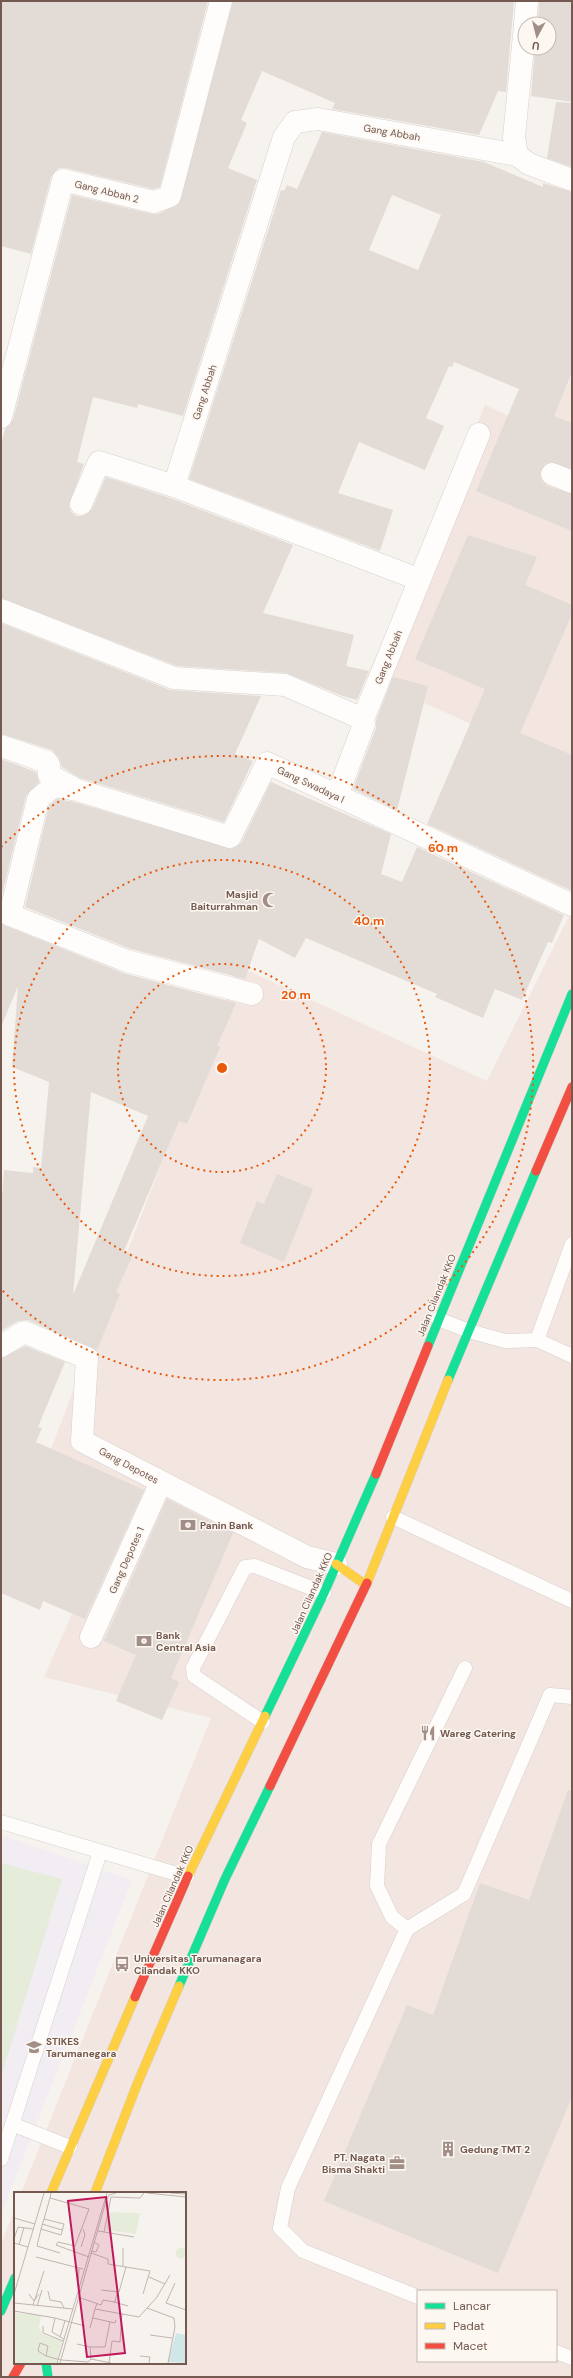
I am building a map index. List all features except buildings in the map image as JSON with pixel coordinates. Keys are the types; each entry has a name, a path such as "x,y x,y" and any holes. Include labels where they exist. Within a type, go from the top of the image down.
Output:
{"main road":[{"name":"Jalan Cilandak KKO","path":"51,2192 187,1878 262,1722 289,1675 336,1564 366,1505 438,1319 572,994"},
{"path":"95,2192 138,2082 222,1886 313,1689 366,1585 390,1515 572,1087"},
{"path":"336,1564 366,1585"},
{"path":"1,2312 14,2280"},
{"path":"13,2377 20,2364"},
{"path":"46,2364 48,2377"}],"street":[{"name":"Gang Abbah 2","path":"1,417 63,180 154,202 170,196 221,1"},
{"path":"526,16 527,1"},
{"path":"517,155 514,137 522,56"},
{"name":"Gang Abbah","path":"174,486 284,137 295,122 318,119 517,155 529,164 572,180"},
{"name":"Gang Abbah","path":"337,796 364,724 363,719 418,579 479,434"},
{"path":"81,504 99,462 174,486 418,579"},
{"path":"552,474 572,482"},
{"path":"1,610 174,678 285,685 363,719"},
{"path":"1,746 47,762 49,765 49,775 76,790"},
{"name":"Gang Swadaya I","path":"6,918 38,799 54,786 76,790 230,837 266,763 572,905"},
{"path":"6,918 127,961 252,994"},
{"name":"Gang Depotes","path":"1,1346 24,1332 87,1358 82,1441 307,1557 336,1564"},
{"name":"Gang Depotes 1","path":"91,1637 161,1482"}],"lane":[{"path":"537,1340 572,1244"},
{"path":"438,1319 469,1331 505,1341 537,1340 572,1356"},
{"path":"390,1515 572,1601"},
{"path":"262,1722 194,1676 192,1668 245,1568 255,1566 324,1594"},
{"path":"407,1929 392,1917 377,1886 379,1844 465,1668"},
{"path":"417,2297 303,2251 280,2228 288,2188 407,1929 464,1894 550,1695 572,1697"},
{"path":"1,1822 187,1878"},
{"path":"1,2159 100,1852"},
{"path":"12,2124 70,2147"},
{"path":"557,2352 572,2358"}],"shaded area":[{"path":"572,376 572,770 367,677 485,405 545,432"},
{"path":"572,910 572,2377 1,2377 1,2244 14,2212 14,2364 186,2364 186,2192 21,2192 211,1718 44,1677 129,1486 47,1459 238,966 487,1081"},
{"name":"STIKES Tarumanegara","path":"1,1835 132,1880 1,2214"}],"green space":[{"path":"1,1863 62,1879 1,2077"}],"traffic: fast":[{"path":"428,1346 572,994"},
{"path":"448,1380 536,1171"},
{"path":"265,1716 324,1593 376,1474"},
{"path":"179,1986 225,1879 270,1786"},
{"path":"1,2311 14,2280"},
{"path":"46,2364 48,2377"}],"traffic: slow":[{"path":"367,1583 448,1380"},
{"path":"336,1564 366,1585"},
{"path":"188,1876 265,1716"},
{"path":"95,2192 138,2082 179,1986"},
{"path":"51,2192 135,1997"}],"traffic: jam":[{"path":"536,1171 572,1087"},
{"path":"376,1474 428,1346"},
{"path":"270,1786 367,1583"},
{"path":"135,1997 188,1876"},
{"path":"13,2377 20,2364"}],"place":[{"name":"Masjid Baiturrahman","path":"270,900"},
{"name":"Panin Bank","path":"188,1525"},
{"name":"Bank Central Asia","path":"144,1641"},
{"name":"Wareg Catering","path":"428,1733"},
{"name":"Universitas Tarumanagara Cilandak KKO","path":"122,1964"},
{"name":"STIKES Tarumanegara","path":"34,2047"},
{"name":"Gedung TMT 2","path":"448,2149"},
{"name":"PT. Nagata Bisma Shakti","path":"397,2163"}]}
